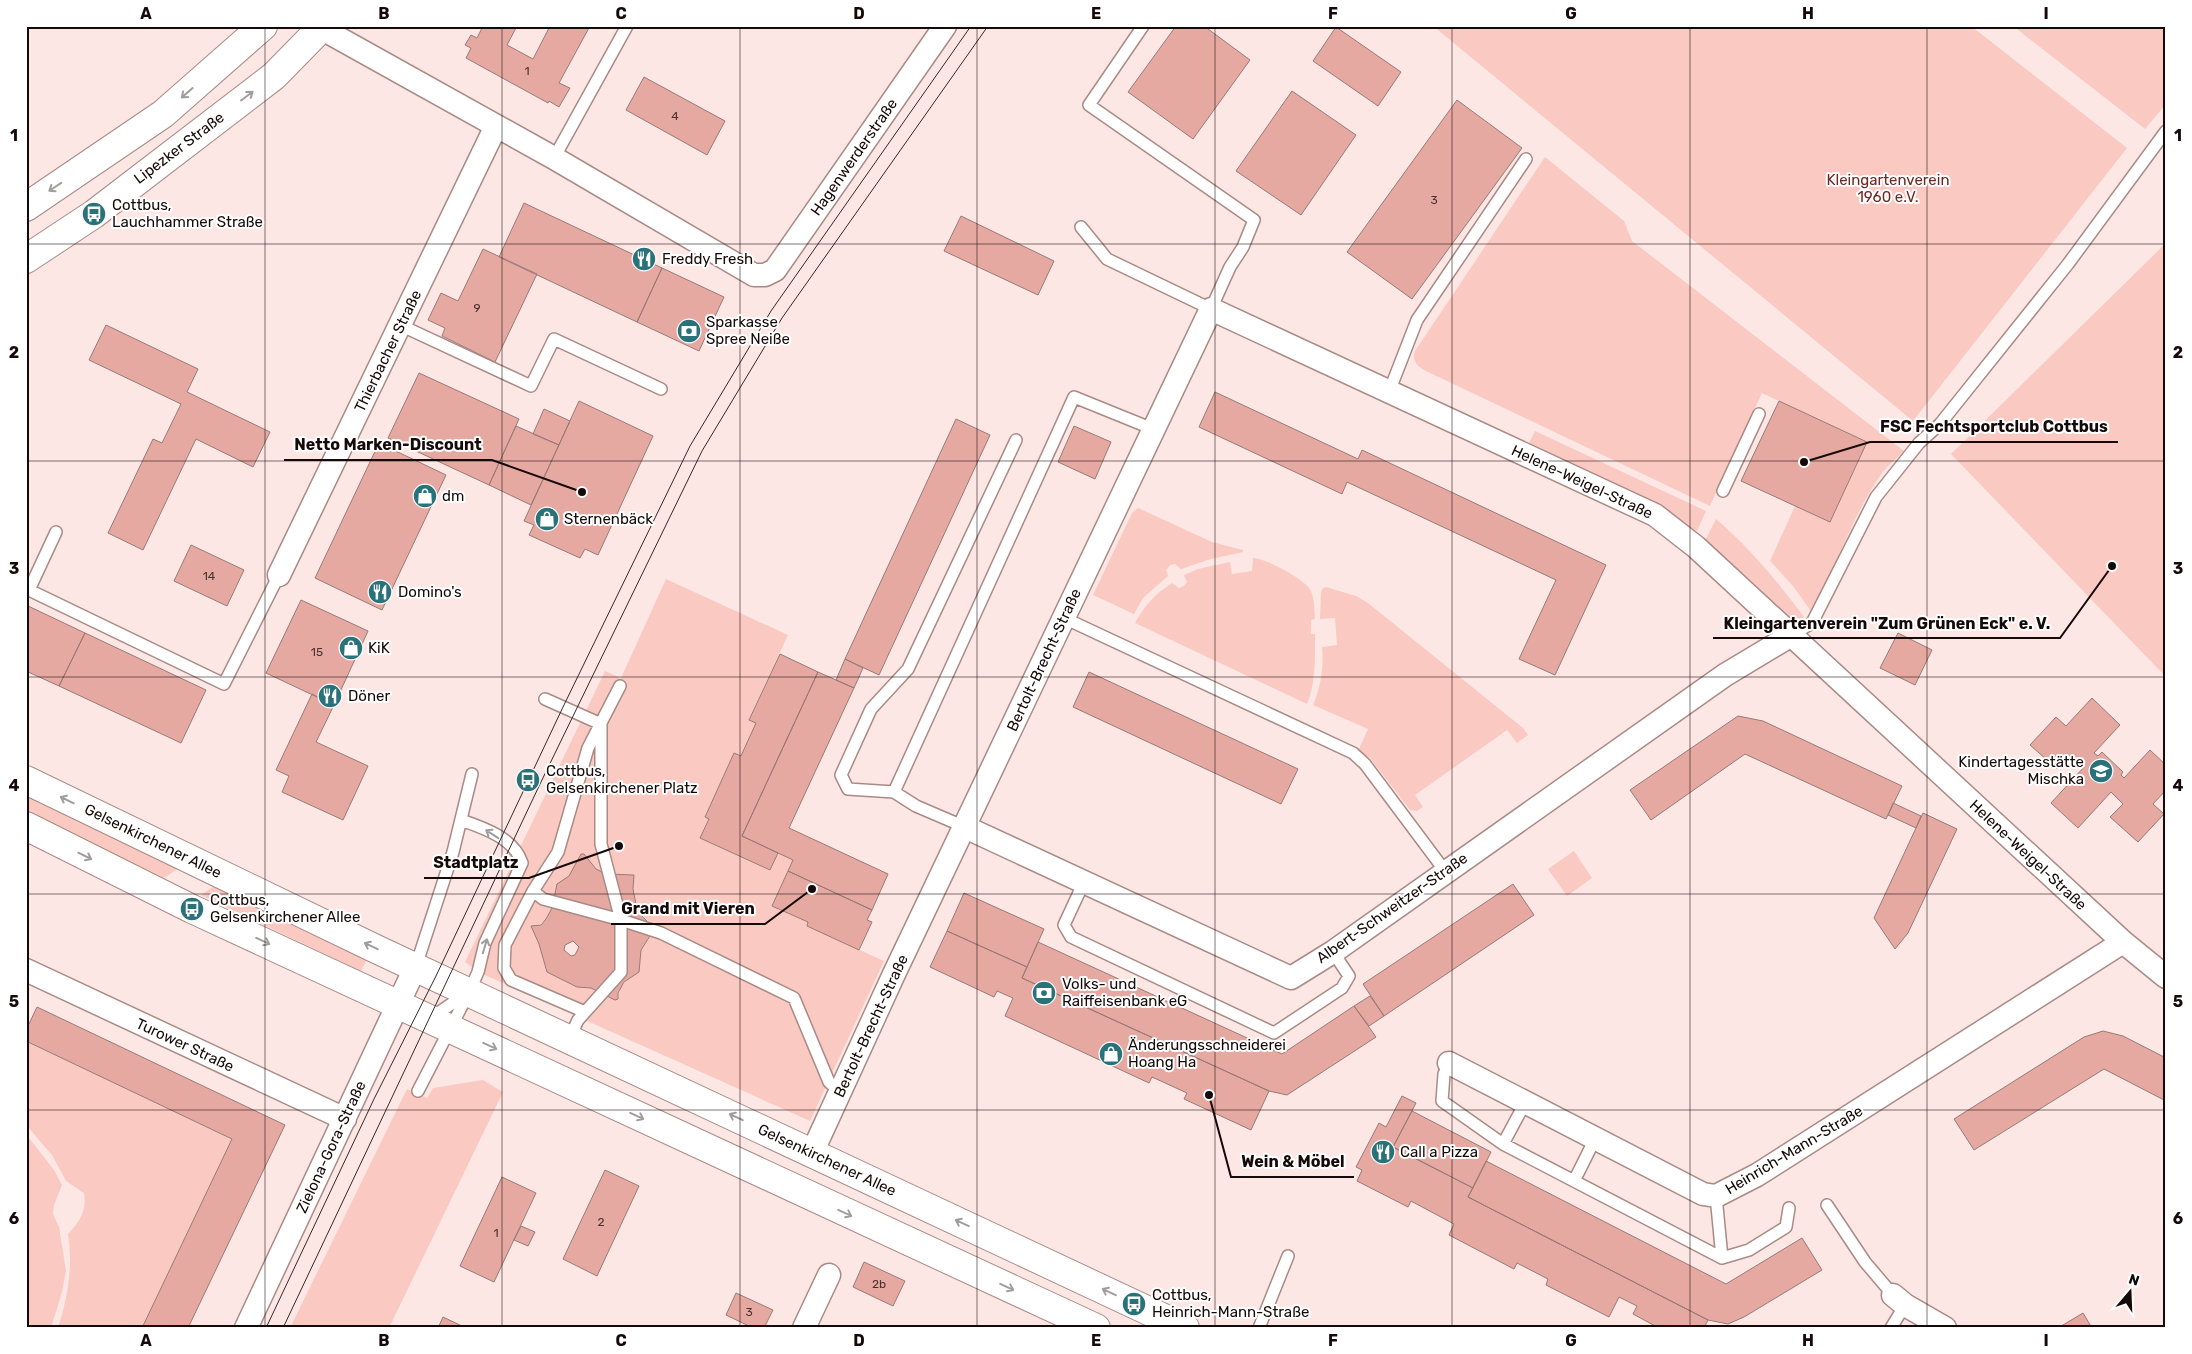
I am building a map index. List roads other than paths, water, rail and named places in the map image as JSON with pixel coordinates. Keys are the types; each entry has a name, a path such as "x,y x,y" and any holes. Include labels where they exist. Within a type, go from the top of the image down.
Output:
{"main road":[{"path":"26,207 163,114 263,26"},
{"name":"Lipezker Straße","path":"26,260 94,214 274,76 320,27"},
{"name":"Gelsenkirchener Allee","path":"26,780 469,992 1185,1328"},
{"path":"26,826 192,909 1096,1328"}],"street":[{"name":"Hagenwerderstraße","path":"554,158 754,275 766,275 775,270 945,26"},
{"path":"320,27 554,158"},
{"name":"Thierbacher Straße","path":"279,575 496,126"},
{"name":"Helene-Weigel-Straße","path":"1211,309 1654,515 1696,547 1790,636 2123,942 2166,977"},
{"name":"Bertolt-Brecht-Straße","path":"812,1153 1211,309"},
{"name":"Albert-Schweitzer-Straße","path":"965,827 1291,978 1333,952 1445,871 1725,675 1790,636"},
{"name":"Heinrich-Mann-Straße","path":"1449,1063 1703,1194 1716,1196 1765,1170 2123,942"},
{"name":"Zielona-Gora-Straße","path":"246,1328 416,966"},
{"name":"Turower Straße","path":"26,970 345,1119"},
{"path":"804,1328 829,1275"},
{"path":"1899,1300 1945,1328"}],"lane":[{"path":"554,158 627,26"},
{"path":"1081,227 1107,259 1211,309 1230,267 1243,247 1254,220 1090,105 1143,26"},
{"path":"1790,636 1812,623 1876,497 1919,443 1940,424 2062,271 2166,131"},
{"path":"1389,392 1417,320 1526,159"},
{"path":"400,325 531,386 554,339 661,389"},
{"path":"894,792 1074,397 1153,429"},
{"path":"1722,491 1759,414"},
{"path":"965,827 916,806 894,792 848,789 841,775 871,709 908,669 1016,440"},
{"path":"56,532 29,590 224,684 279,575"},
{"path":"1064,618 1353,753 1365,764 1445,871"},
{"path":"585,1012 511,980 504,968 506,945 533,891 558,852 588,748 620,686"},
{"path":"545,699 601,724"},
{"path":"569,1039 578,1020 621,972 621,920 601,844 601,724"},
{"path":"416,966 453,852 472,774"},
{"path":"440,1023 469,992 478,972 485,943 522,863 512,845 484,828 461,820"},
{"path":"1084,882 1064,925 1071,937 1274,1033 1342,988 1348,976 1333,952"},
{"path":"533,891 543,899 661,933 794,998 829,1082 840,1092"},
{"path":"418,1091 440,1023 453,1005 469,992"},
{"path":"1449,1063 1444,1074 1442,1101 1503,1144 1722,1258 1748,1250 1786,1227 1789,1208"},
{"path":"1503,1144 1525,1103"},
{"path":"1574,1181 1595,1139"},
{"path":"1716,1196 1722,1258"},
{"path":"1827,1205 1865,1262 1899,1300 1891,1328"},
{"path":"1258,1328 1288,1256"}],"tram line":[{"path":"266,1328 374,1099 436,976 563,707 690,446 771,311 971,26"},
{"path":"283,1328 540,784 702,451 782,318 988,26"}],"place":[{"name":"Cottbus, Lauchhammer Straße","path":"94,214"},
{"name":"Freddy Fresh","path":"644,259"},
{"name":"Sparkasse Spree Neiße","path":"689,331"},
{"name":"FSC Fechtsportclub Cottbus","path":"1804,462"},
{"name":"Netto Marken-Discount","path":"582,492"},
{"name":"dm","path":"425,496"},
{"name":"Sternenbäck","path":"547,519"},
{"name":"Kleingartenverein \"Zum Grünen Eck\" e. V.","path":"2112,566"},
{"name":"Domino's","path":"380,592"},
{"name":"KiK","path":"351,648"},
{"name":"Döner","path":"330,696"},
{"name":"Kindertagesstätte Mischka","path":"2101,771"},
{"name":"Cottbus, Gelsenkirchener Platz","path":"528,780"},
{"name":"Stadtplatz","path":"619,846"},
{"name":"Grand mit Vieren","path":"812,889"},
{"name":"Cottbus, Gelsenkirchener Allee","path":"192,909"},
{"name":"Volks- und Raiffeisenbank eG","path":"1044,993"},
{"name":"Änderungsschneiderei Hoang Ha","path":"1111,1054"},
{"name":"Wein & Möbel","path":"1209,1095"},
{"name":"Call a Pizza","path":"1383,1152"},
{"name":"Cottbus, Heinrich-Mann-Straße","path":"1134,1304"}],"park label":[{"name":"Kleingartenverein 1960 e.V.","path":"1888,188"}]}
